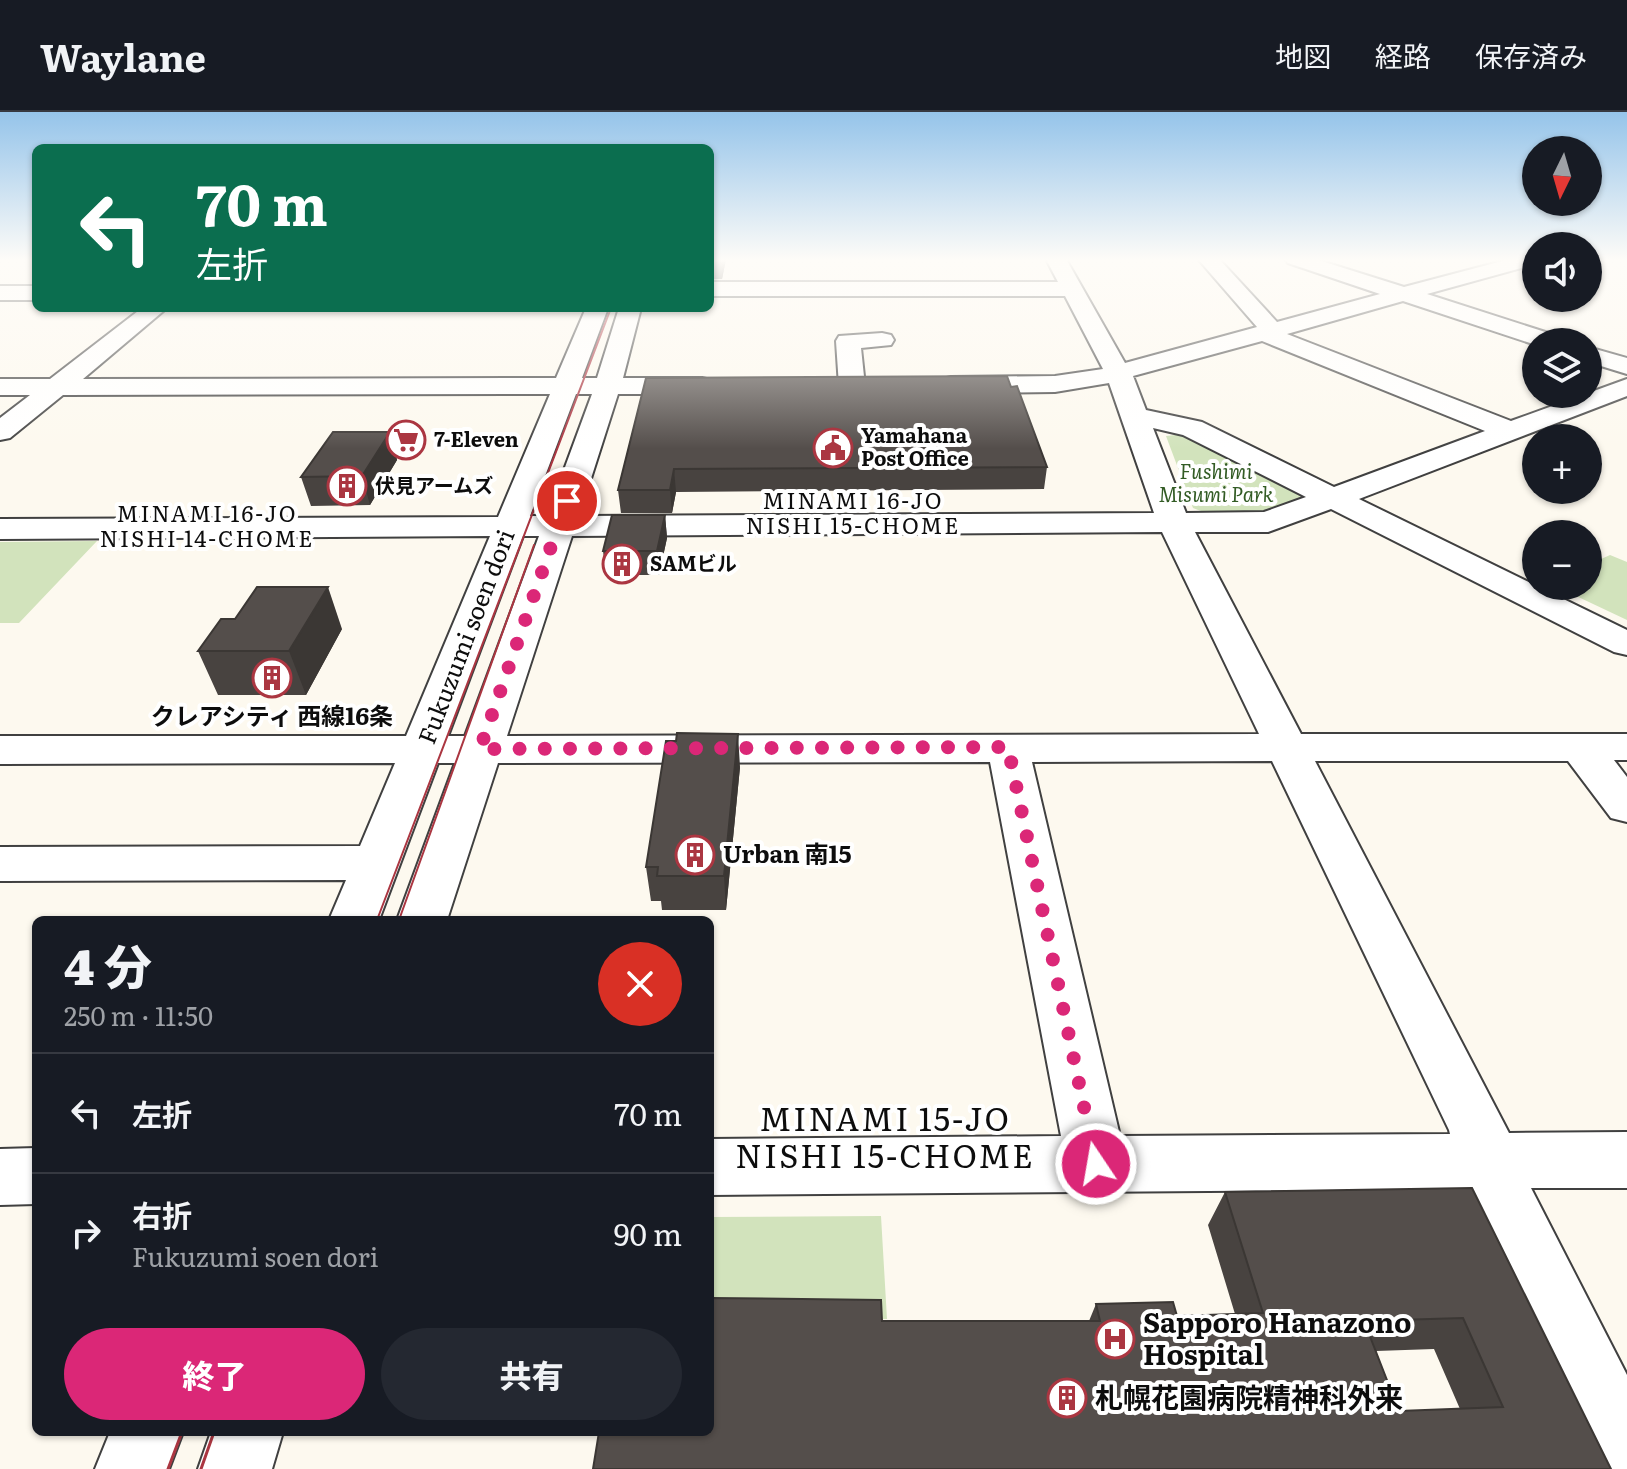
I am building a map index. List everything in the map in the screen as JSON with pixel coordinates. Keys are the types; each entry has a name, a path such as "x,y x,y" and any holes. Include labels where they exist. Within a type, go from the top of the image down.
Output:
{"street":[{"path":"0,432 138,322"},
{"name":"Fukuzumi soen dori","path":"356,916 591,322"},
{"name":"Fukuzumi soen dori","path":"423,916 608,386 626,322"},
{"path":"1091,322 1118,372 1174,523 1478,1129 1486,1162 1627,1451"},
{"path":"1260,322 1268,332 1511,431"},
{"path":"926,385 1074,383 1302,322"},
{"path":"1491,322 1522,332"},
{"path":"852,386 848,341 882,340"},
{"path":"1602,358 1627,366"},
{"path":"821,386 882,385"},
{"path":"0,387 729,386"},
{"path":"0,529 1268,522 1627,387"},
{"path":"1135,416 1192,428 1627,644"},
{"path":"1008,747 1096,1164"},
{"path":"1580,747 1627,807"},
{"path":"0,750 1627,747"},
{"path":"0,864 377,863"},
{"path":"714,1167 1627,1160"},
{"path":"0,1177 32,1176"},
{"path":"132,1469 145,1436"},
{"path":"235,1469 246,1436"}],"green space":[{"name":"Fushimi Misumi Park","path":"1185,434 1298,492 1302,498 1248,514 1220,515 1193,508 1166,436"},
{"path":"97,541 19,623 0,623 0,542"},
{"path":"1610,555 1627,562 1627,620 1585,600 1602,600 1602,559"},
{"path":"881,1216 887,1319 714,1321 714,1217"}],"building":[{"name":"Yamahana Post Office","path":"1007,376 1011,387 1017,386 1047,467 674,469 670,490 618,490 646,378"},
{"path":"333,432 390,432 362,476 301,477"},
{"path":"612,515 665,515 657,551 603,551"},
{"path":"257,587 328,587 289,651 198,651 221,619 235,619"},
{"name":"Urban 南15","path":"677,733 738,734 724,876 657,876 658,867 646,867 666,741 676,741"},
{"name":"Sapporo Hanazono Hospital","path":"1472,1188 1611,1469 593,1469 598,1436 714,1436 714,1298 881,1300 882,1321 1100,1321 1096,1304 1173,1302 1177,1316 1263,1313 1225,1192","holes":["1463,1318 1503,1407 1399,1411 1364,1321"]}],"tram line":[{"path":"379,916 606,322"},
{"path":"400,916 534,545"},
{"path":"168,1469 180,1436"},
{"path":"201,1469 213,1436"}],"place":[{"name":"7-Eleven","path":"406,440"},
{"name":"Yamahana Post Office","path":"833,448"},
{"name":"伏見アームズ","path":"347,486"},
{"name":"SAMビル","path":"622,564"},
{"name":"クレアシティ 西線16条","path":"272,678"},
{"name":"Urban 南15","path":"695,855"},
{"name":"Sapporo Hanazono Hospital","path":"1115,1339"},
{"name":"札幌花園病院精神科外来","path":"1067,1398"}],"district":[{"name":"MINAMI 16-JO NISHI 15-CHOME","path":"853,514"},
{"name":"MINAMI 16-JO NISHI 14-CHOME","path":"207,526"},
{"name":"MINAMI 15-JO NISHI 15-CHOME","path":"885,1138"}],"route":[{"path":"567,501 480,749 1008,747 1096,1164"}]}
